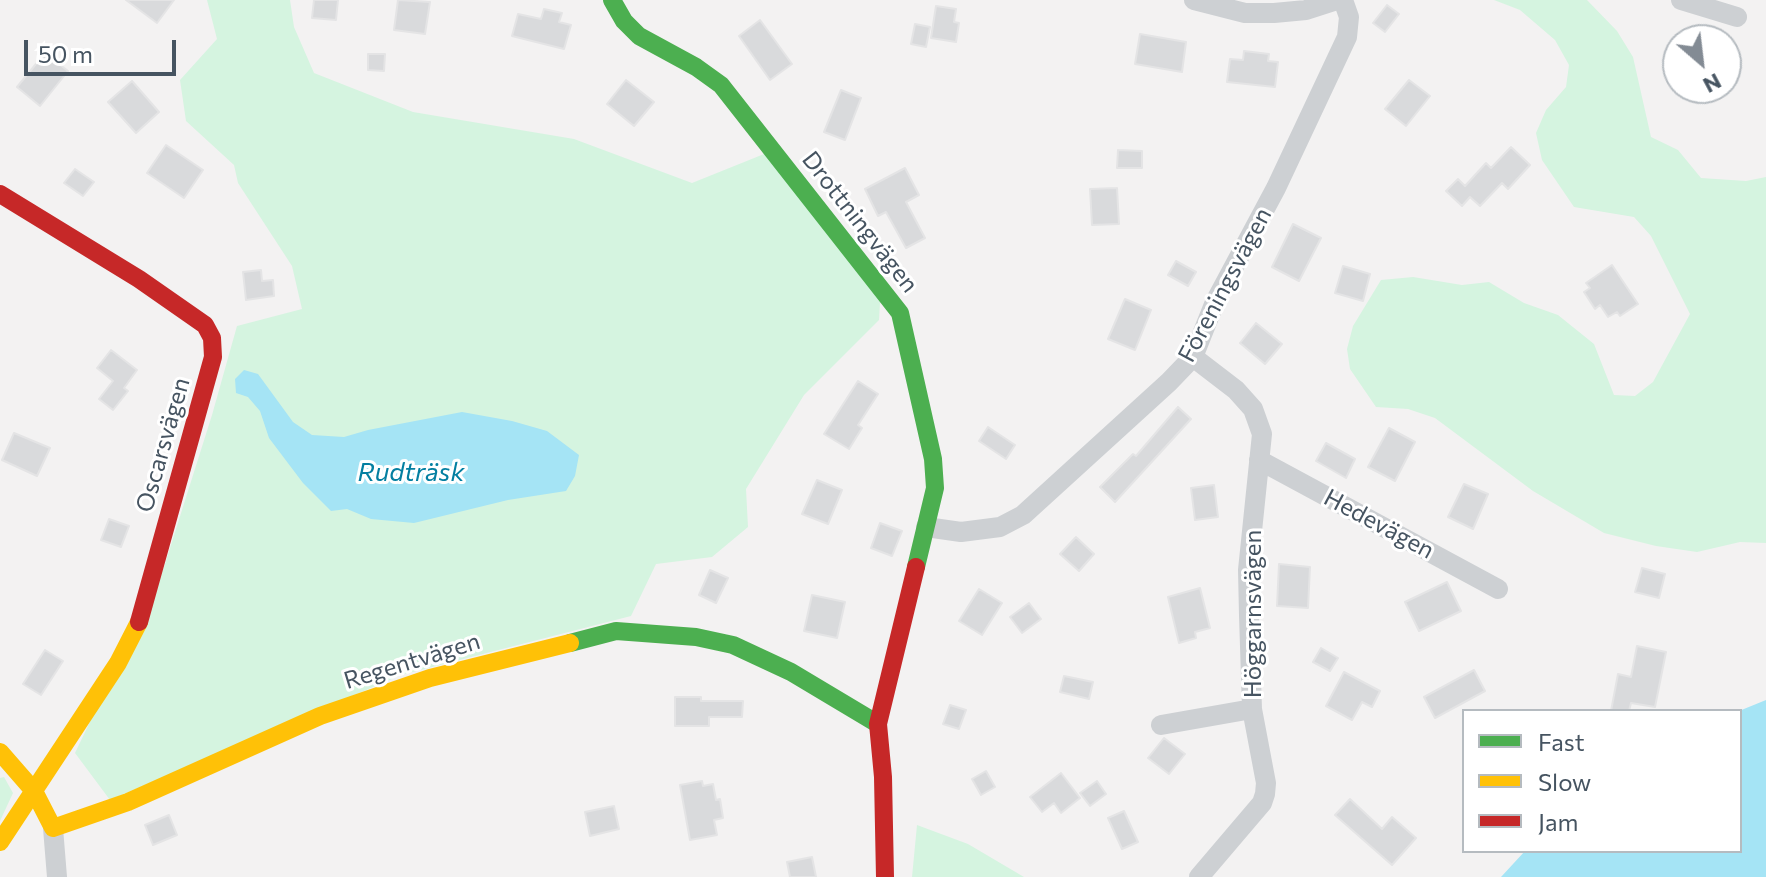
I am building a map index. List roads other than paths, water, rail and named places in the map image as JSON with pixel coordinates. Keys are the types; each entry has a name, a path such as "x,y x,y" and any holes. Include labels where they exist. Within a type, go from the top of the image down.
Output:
{"street":[{"name":"Drottningvägen","path":"612,0 624,21 639,36 696,67 721,85 900,313 933,459 935,488 878,724 883,777 885,877"},
{"path":"1194,0 1245,13 1306,10 1337,0"},
{"name":"Föreningsvägen","path":"926,527 961,532 1000,527 1023,515 1193,357 1215,302 1276,188 1347,37 1349,17 1343,0"},
{"path":"1681,0 1737,17"},
{"name":"Oscarsvägen","path":"0,194 139,279 194,317 205,325 213,347 213,357 142,616 118,663 0,842"},
{"name":"Höggarnsvägen","path":"1193,357 1236,390 1253,409 1262,434 1248,570 1252,709 1266,783 1265,794 1262,803 1199,877"},
{"name":"Hedevägen","path":"1259,460 1498,589"},
{"name":"Regentvägen","path":"53,828 128,802 320,716 430,678 616,631 696,637 733,645 791,672 878,724"},
{"path":"1161,725 1252,709"},
{"path":"0,752 34,791 53,828 57,877"}],"water":[{"name":"Rudträsk","path":"244,370 258,374 293,422 312,435 344,437 462,412 547,431 579,455 575,476 566,491 508,500 414,523 371,519 347,509 331,511 303,483 269,438 260,411 248,397 236,393 235,379"},
{"path":"1766,700 1766,877 1501,877 1523,853 1742,853 1742,710"}]}
